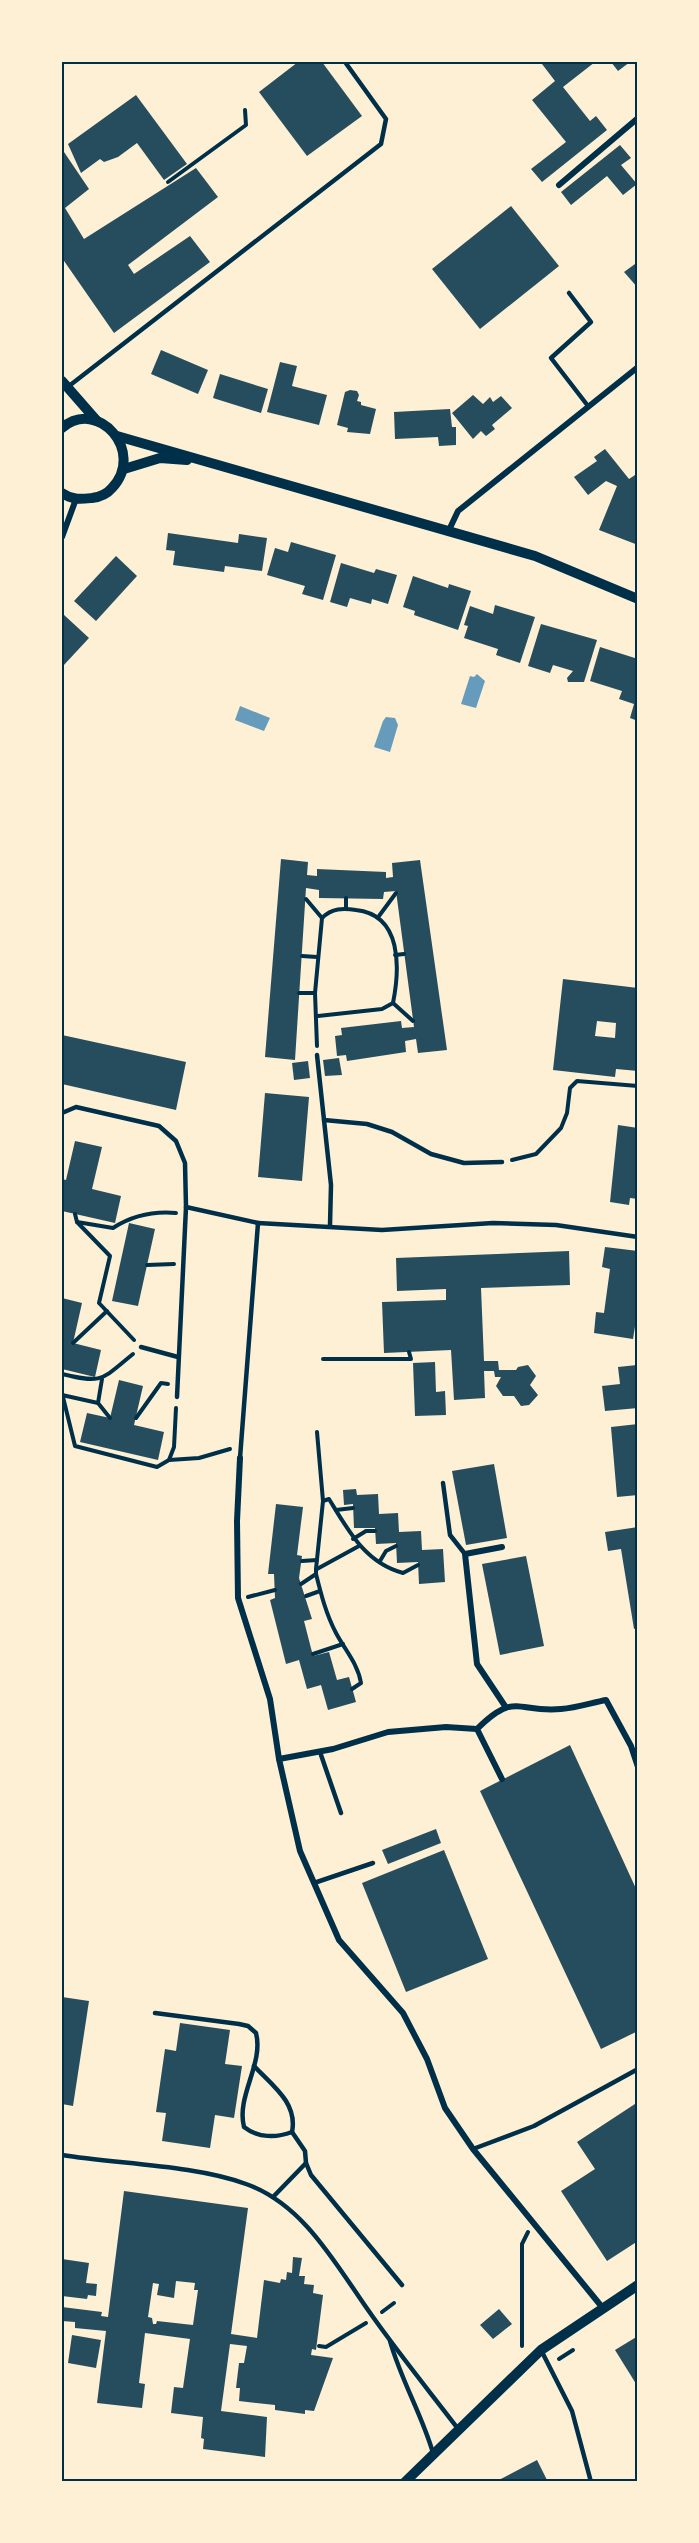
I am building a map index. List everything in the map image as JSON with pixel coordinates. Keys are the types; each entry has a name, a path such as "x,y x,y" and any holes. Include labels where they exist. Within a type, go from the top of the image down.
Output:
{"street":[{"path":"559,185 638,118"},
{"path":"449,530 458,511 638,367"},
{"path":"65,383 97,421 117,436 535,556 638,599"},
{"path":"62,428 68,422 84,419 97,421"},
{"path":"62,493 76,499 98,498 118,482 124,469 124,452 117,436"},
{"path":"124,469 160,458 208,461"},
{"path":"62,537 76,499"},
{"path":"240,1458 237,1521 238,1598 270,1700 279,1759 300,1851 339,1941 403,2013 427,2059 446,2108 473,2149 602,2307"},
{"path":"502,1547 465,1554 477,1664 505,1706"},
{"path":"477,1730 491,1715 505,1706 559,1710 606,1700 631,1746 638,1767"},
{"path":"279,1759 320,1752 388,1731 446,1727 477,1730"},
{"path":"477,1730 502,1779"},
{"path":"405,2481 541,2349 638,2285"}],"lane":[{"path":"65,383 381,144 386,119 345,62"},
{"path":"570,293 591,322 551,358 588,406"},
{"path":"317,1055 331,1185 330,1225"},
{"path":"62,1113 76,1107 159,1126 177,1141 185,1163 186,1207 177,1397"},
{"path":"324,1120 375,1126 392,1132 431,1154 464,1163 502,1162"},
{"path":"186,1207 258,1223 330,1225 382,1230 494,1223 556,1225 638,1237"},
{"path":"240,1458 258,1223"},
{"path":"141,1347 178,1357"},
{"path":"443,1484 450,1535 465,1554"},
{"path":"320,1752 341,1813"},
{"path":"314,1883 373,1863"},
{"path":"155,2013 248,2026 256,2033 258,2039 243,2110 244,2127 250,2132 268,2136 292,2132"},
{"path":"254,2066 291,2108 294,2119 292,2132 305,2151 306,2163 311,2175 402,2285"},
{"path":"473,2149 534,2126 638,2069"},
{"path":"62,2155 234,2180 273,2197 332,2256 389,2338 459,2430"},
{"path":"273,2197 306,2163"},
{"path":"389,2338 396,2362 427,2433 433,2455"},
{"path":"541,2349 572,2411 591,2481"}],"path":[{"path":"168,182 246,125 245,110"},
{"path":"379,916 396,893"},
{"path":"346,898 346,909"},
{"path":"306,899 322,918"},
{"path":"317,1055 318,1016 315,993 317,957 322,918 329,911 346,909 379,916 391,928 396,987 393,1003"},
{"path":"395,955 404,954"},
{"path":"302,956 317,957"},
{"path":"299,993 315,993"},
{"path":"318,1016 382,1009 393,1003"},
{"path":"393,1003 413,1022"},
{"path":"502,1162 536,1154 561,1128 567,1113 570,1088 577,1081 638,1086"},
{"path":"77,1222 112,1228 127,1219 158,1212 186,1214"},
{"path":"62,1374 89,1381 102,1379 141,1347 99,1303 110,1256 77,1222 75,1214"},
{"path":"147,1265 182,1264"},
{"path":"73,1343 107,1311"},
{"path":"323,1359 411,1359 409,1352"},
{"path":"98,1403 102,1379"},
{"path":"136,1418 161,1383 177,1384"},
{"path":"110,1418 98,1403 62,1395 75,1446 157,1467 169,1460 199,1458 242,1446"},
{"path":"169,1460 174,1447 177,1397"},
{"path":"317,1432 323,1501 316,1572 320,1591 343,1644 360,1671 362,1683 352,1689"},
{"path":"323,1501 329,1499 353,1539 385,1566 403,1573 418,1565"},
{"path":"336,1510 353,1508"},
{"path":"353,1539 361,1533 375,1530"},
{"path":"301,1584 316,1572 359,1546"},
{"path":"380,1561 386,1551 396,1546"},
{"path":"302,1561 317,1560"},
{"path":"252,1596 275,1590"},
{"path":"306,1596 320,1591"},
{"path":"313,1654 343,1644"},
{"path":"523,2366 522,2244 532,2223"},
{"path":"319,2346 326,2347 363,2325"}],"water":[{"path":"477,674 485,681 476,708 461,704 470,676 474,677"},
{"path":"240,706 270,718 264,731 235,720"},
{"path":"386,717 395,718 398,725 390,752 374,747"}],"building":[{"path":"298,62 322,62 362,116 307,156 259,92"},
{"path":"546,62 595,62 563,87 590,121 596,116 607,130 542,182 531,169 566,142 532,100 555,81 542,64"},
{"path":"611,62 630,62 618,71"},
{"path":"136,95 187,164 164,180 137,143 118,157 104,162 100,159 81,173 68,144"},
{"path":"620,145 631,158 621,165 637,184 623,195 607,176 571,205 561,192"},
{"path":"64,152 89,189 65,208 84,239 196,168 218,197 128,265 134,274 190,236 210,262 114,333 62,258 62,154"},
{"path":"511,206 559,266 480,329 432,269"},
{"path":"635,264 638,267 638,288 624,272"},
{"path":"161,350 208,370 198,394 151,374"},
{"path":"280,362 297,366 292,386 327,395 319,425 267,412"},
{"path":"220,374 268,389 261,413 213,398"},
{"path":"357,391 359,395 357,401 361,402 361,405 376,409 370,434 347,432 348,428 337,425 345,392"},
{"path":"473,395 483,404 490,397 493,402 501,396 512,408 492,425 495,429 486,436 481,431 473,439 452,413"},
{"path":"450,409 452,427 456,427 456,445 439,446 438,437 395,439 394,412"},
{"path":"605,449 629,479 638,473 638,545 599,530 617,486 606,481 588,495 574,477 597,461 594,457"},
{"path":"168,533 238,543 239,534 267,538 262,571 225,566 224,572 173,565 175,551 166,550"},
{"path":"291,542 336,555 323,600 302,594 305,586 267,575 275,548 288,552"},
{"path":"116,556 137,576 96,621 74,601"},
{"path":"341,563 374,573 376,569 397,575 388,604 372,599 371,604 350,598 347,607 330,602"},
{"path":"413,576 448,588 449,584 471,591 458,630 414,615 415,611 403,607"},
{"path":"495,605 535,617 520,663 496,655 498,649 464,638 468,626 464,625 470,606 493,614"},
{"path":"63,614 89,638 63,666 62,616"},
{"path":"541,624 597,640 584,682 568,682 567,678 573,671 553,665 550,673 528,666"},
{"path":"600,647 638,659 638,721 630,718 634,704 619,699 622,691 590,681"},
{"path":"281,859 308,862 307,875 317,876 317,869 386,872 386,878 393,877 392,863 420,860 447,1050 418,1053 416,1039 405,1041 406,1052 347,1061 346,1055 337,1056 335,1036 342,1035 341,1028 401,1021 402,1028 414,1027 396,891 384,892 383,899 319,898 319,890 306,888 295,1060 265,1057"},
{"path":"563,979 638,988 638,1071 616,1069 615,1077 553,1070","holes":["597,1021 616,1023 615,1038 595,1036"]},
{"path":"62,1035 186,1062 176,1110 62,1084"},
{"path":"339,1058 342,1075 325,1076 323,1060"},
{"path":"308,1061 310,1078 294,1080 292,1063"},
{"path":"265,1093 309,1097 302,1181 258,1177"},
{"path":"618,1125 638,1128 638,1199 630,1198 629,1205 610,1202"},
{"path":"75,1141 102,1147 92,1189 121,1196 115,1223 62,1211 62,1179 66,1180"},
{"path":"129,1223 155,1229 138,1306 112,1301"},
{"path":"605,1247 638,1251 638,1308 633,1339 594,1333 596,1312 604,1313 610,1269 602,1267"},
{"path":"569,1251 570,1285 481,1288 484,1361 498,1361 499,1370 516,1370 518,1367 528,1365 536,1376 530,1385 538,1395 529,1405 521,1406 514,1396 503,1396 496,1386 501,1377 495,1377 494,1371 484,1371 485,1398 454,1400 451,1350 384,1353 382,1302 446,1300 446,1289 397,1291 396,1258"},
{"path":"62,1298 82,1303 73,1343 101,1350 95,1377 62,1369"},
{"path":"435,1362 436,1392 445,1391 446,1415 415,1416 413,1363"},
{"path":"637,1365 638,1408 605,1411 602,1386 620,1384 618,1367"},
{"path":"119,1380 143,1386 134,1425 164,1432 158,1460 80,1442 87,1413 110,1418"},
{"path":"638,1424 638,1495 617,1497 611,1427"},
{"path":"494,1464 507,1538 466,1545 452,1471"},
{"path":"356,1489 357,1495 378,1494 379,1514 398,1513 399,1532 421,1531 422,1550 443,1549 445,1582 419,1584 418,1562 397,1563 396,1543 376,1544 375,1528 354,1528 353,1504 344,1505 343,1490"},
{"path":"276,1504 303,1507 297,1555 302,1556 299,1578 312,1619 304,1621 313,1656 329,1652 337,1680 349,1677 356,1702 328,1710 321,1685 307,1689 299,1660 286,1664 270,1600 275,1598 274,1574 268,1574"},
{"path":"638,1527 638,1628 634,1629 621,1549 608,1551 605,1532"},
{"path":"526,1556 544,1646 500,1655 482,1564"},
{"path":"570,1745 638,1893 638,2031 601,2049 480,1791"},
{"path":"436,1829 441,1843 388,1864 382,1850"},
{"path":"444,1850 488,1959 406,1992 362,1883"},
{"path":"62,1997 89,2001 73,2106 62,2104"},
{"path":"180,2023 230,2030 225,2064 242,2066 234,2118 215,2115 210,2148 162,2141 166,2113 156,2112 165,2049 176,2051"},
{"path":"638,2102 638,2241 607,2261 561,2191 595,2169 577,2142"},
{"path":"124,2191 248,2208 231,2334 257,2338 264,2280 280,2283 281,2279 286,2280 287,2272 292,2273 293,2257 302,2258 299,2276 305,2276 304,2284 314,2285 313,2293 323,2295 316,2350 312,2349 311,2355 333,2358 314,2411 305,2410 305,2414 275,2410 275,2405 239,2401 240,2388 236,2388 239,2363 244,2363 247,2346 230,2344 221,2411 267,2417 265,2457 203,2449 204,2439 201,2438 203,2417 171,2413 174,2387 183,2388 190,2339 145,2333 139,2383 145,2384 142,2408 97,2403 106,2331 75,2328 75,2322 62,2321 62,2307 102,2312 101,2316 108,2317","holes":["176,2281 195,2283 194,2290 198,2290 193,2325 157,2321 153,2324 152,2318 148,2317 153,2283 159,2284 157,2295 174,2298"]},
{"path":"62,2259 89,2263 86,2283 97,2284 96,2296 88,2295 87,2299 62,2296"},
{"path":"499,2309 512,2324 493,2339 480,2325"},
{"path":"72,2335 101,2340 96,2368 68,2363"},
{"path":"638,2336 638,2387 615,2350"},
{"path":"537,2460 548,2482 495,2482"}]}
